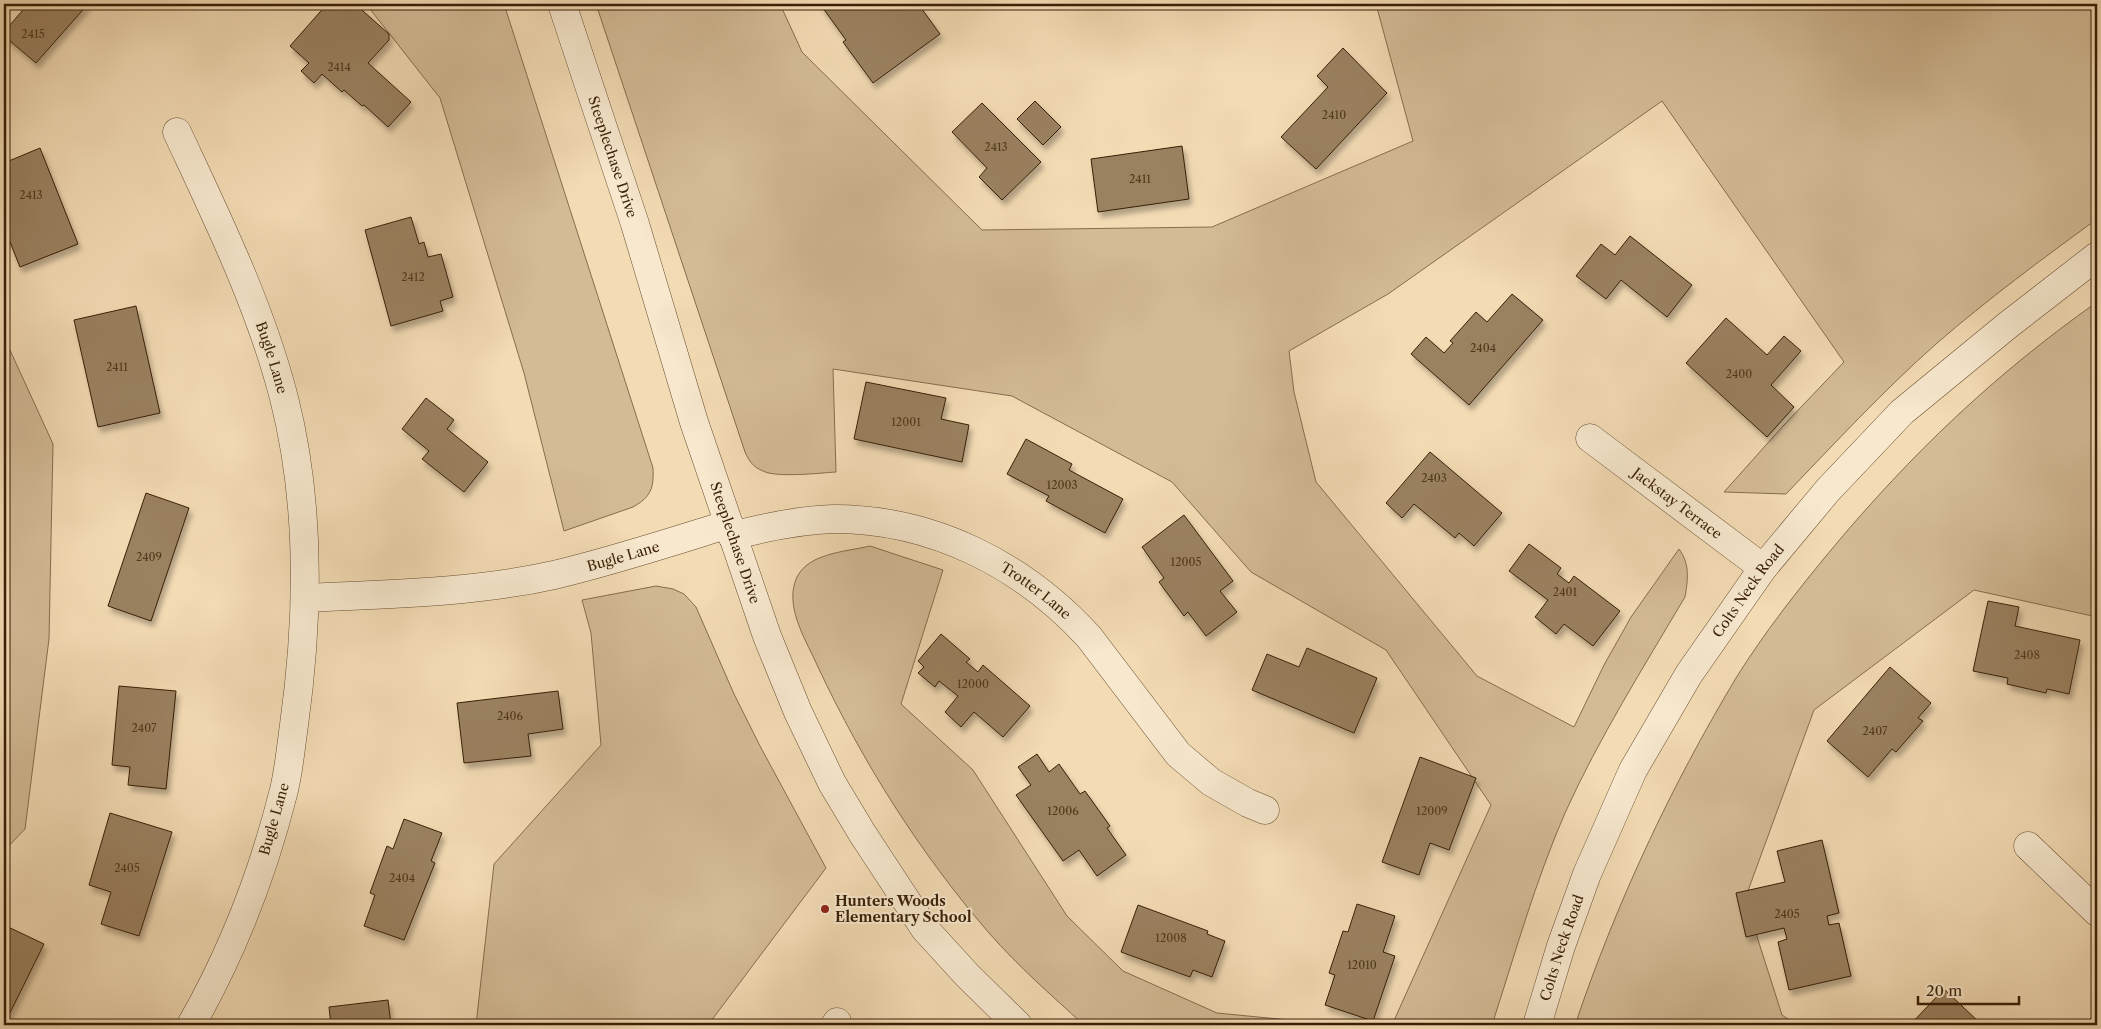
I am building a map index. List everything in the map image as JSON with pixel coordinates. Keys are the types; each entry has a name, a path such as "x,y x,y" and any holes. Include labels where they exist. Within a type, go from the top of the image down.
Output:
{"street":[{"name":"Steeplechase Drive","path":"562,4 635,224 694,422 770,644 798,712 832,783 862,834 925,929 967,975 1018,1025"},
{"name":"Bugle Lane","path":"177,132 225,235 265,335 284,399 299,476 306,598 301,673 285,786 272,836 233,941 210,992 192,1025"},
{"name":"Colts Neck Road","path":"1536,1025 1560,946 1587,874 1633,770 1689,674 1763,568 1828,490 1902,412 2008,324 2097,256"},
{"name":"Jackstay Terrace","path":"1590,438 1763,568"},
{"name":"Trotter Lane","path":"731,530 834,519 890,524 943,537 991,558 1036,587 1074,620 1178,754 1211,782 1264,810"},
{"name":"Bugle Lane","path":"306,598 446,591 502,584 554,575 731,530"},
{"path":"2028,846 2097,912"}],"shaded area":[{"path":"366,4 504,4 653,468 653,481 648,496 633,507 564,531 524,373 440,98"},
{"path":"596,4 780,4 802,52 982,230 1212,227 1413,141 1376,4 2097,4 2097,219 1975,311 1936,344 1878,399 1786,494 1724,492 1844,362 1662,101 1388,294 1289,351 1294,392 1316,482 1477,676 1574,727 1604,665 1631,617 1679,549 1687,566 1685,597 1607,730 1565,813 1535,892 1492,1025 1392,1025 1491,805 1386,650 1251,572 1172,482 1012,396 833,369 836,472 778,474 763,471 754,466 745,452"},
{"path":"2097,302 2097,617 1974,590 1814,710 1745,899 1782,1015 1797,1025 1575,1025 1608,935 1667,804 1736,678 1769,629 1861,514 1924,448 2023,358"},
{"path":"4,337 53,444 49,639 25,829 4,851"},
{"path":"870,546 943,570 901,704 973,770 1067,916 1123,971 1217,1013 1340,1025 1084,1025 1011,957 964,903 894,806 835,703 795,615 793,593 795,582 800,572 807,565 826,555"},
{"path":"656,586 673,589 684,594 696,607 734,694 826,868 708,1025 476,1025 494,864 601,745 591,633 582,600"}],"building":[{"path":"28,4 88,4 36,63 4,36 4,32"},
{"path":"327,4 355,4 389,34 389,40 368,63 411,102 388,127 364,105 362,106 344,90 342,92 322,74 314,83 301,71 309,63 290,46"},
{"path":"820,4 914,4 916,7 919,5 940,34 873,83 843,42 846,40"},
{"path":"1343,48 1387,93 1316,169 1281,137 1328,87 1317,76"},
{"path":"1035,101 1061,127 1043,145 1017,119"},
{"path":"982,103 1041,162 1002,200 979,177 987,168 952,132"},
{"path":"1182,146 1189,199 1098,212 1091,159"},
{"path":"40,148 78,244 20,267 4,227 4,163"},
{"path":"411,217 419,244 424,242 428,257 441,254 453,297 440,301 443,311 391,326 365,230"},
{"path":"1630,236 1692,285 1667,317 1621,280 1606,299 1576,276 1601,244 1615,255"},
{"path":"1512,294 1543,320 1469,405 1411,354 1426,337 1444,353 1453,343 1450,341 1476,312 1487,322"},
{"path":"136,306 160,413 98,427 74,320"},
{"path":"1726,318 1767,355 1784,336 1801,351 1771,385 1794,407 1767,437 1686,363"},
{"path":"866,382 946,398 941,419 969,425 962,462 854,439"},
{"path":"426,398 454,420 447,429 488,462 464,492 422,459 429,451 402,429"},
{"path":"1026,439 1072,464 1069,470 1123,499 1105,533 1046,501 1049,496 1007,474"},
{"path":"1430,452 1502,513 1474,546 1459,533 1455,538 1414,504 1402,518 1386,503"},
{"path":"146,493 189,508 151,621 108,606"},
{"path":"1184,515 1233,581 1220,591 1237,612 1206,636 1188,612 1184,616 1159,582 1164,578 1142,547"},
{"path":"1529,544 1561,568 1557,574 1569,583 1574,576 1620,611 1593,646 1564,624 1556,634 1535,617 1548,600 1509,571"},
{"path":"1988,601 2019,607 2015,626 2080,640 2069,694 2047,689 2046,693 2007,684 2008,678 1973,671"},
{"path":"941,634 970,659 966,662 978,672 983,665 1030,706 1003,737 974,712 961,727 945,712 958,696 939,681 935,687 918,673 924,667 918,661"},
{"path":"1307,648 1377,678 1354,733 1252,690 1267,654 1299,667"},
{"path":"1890,667 1931,703 1918,718 1923,721 1896,752 1892,749 1868,777 1827,741"},
{"path":"119,686 176,691 166,789 128,785 130,767 112,765"},
{"path":"558,691 563,729 528,734 531,756 464,763 457,703"},
{"path":"1037,754 1049,772 1059,764 1080,794 1085,791 1110,826 1107,828 1126,855 1097,876 1079,850 1063,861 1016,795 1031,785 1018,767"},
{"path":"1420,757 1476,778 1449,850 1430,843 1419,875 1382,862"},
{"path":"110,813 172,832 139,936 101,924 111,892 89,885"},
{"path":"404,819 442,833 431,861 435,863 404,940 364,926 375,895 370,893 387,846 393,849"},
{"path":"1822,840 1839,913 1827,916 1829,925 1839,923 1851,976 1789,990 1778,942 1787,939 1784,928 1746,937 1736,893 1785,882 1777,851"},
{"path":"1357,904 1395,916 1383,952 1395,956 1373,1021 1325,1005 1335,975 1329,973 1343,931 1348,932"},
{"path":"1138,905 1208,931 1207,934 1225,941 1212,977 1193,970 1190,977 1121,952"},
{"path":"4,925 44,944 4,1025"},
{"path":"1944,989 1982,1025 1910,1025"},
{"path":"388,1000 391,1025 331,1025 329,1007"}],"place":[{"name":"Hunters Woods Elementary School","path":"825,909"}]}
